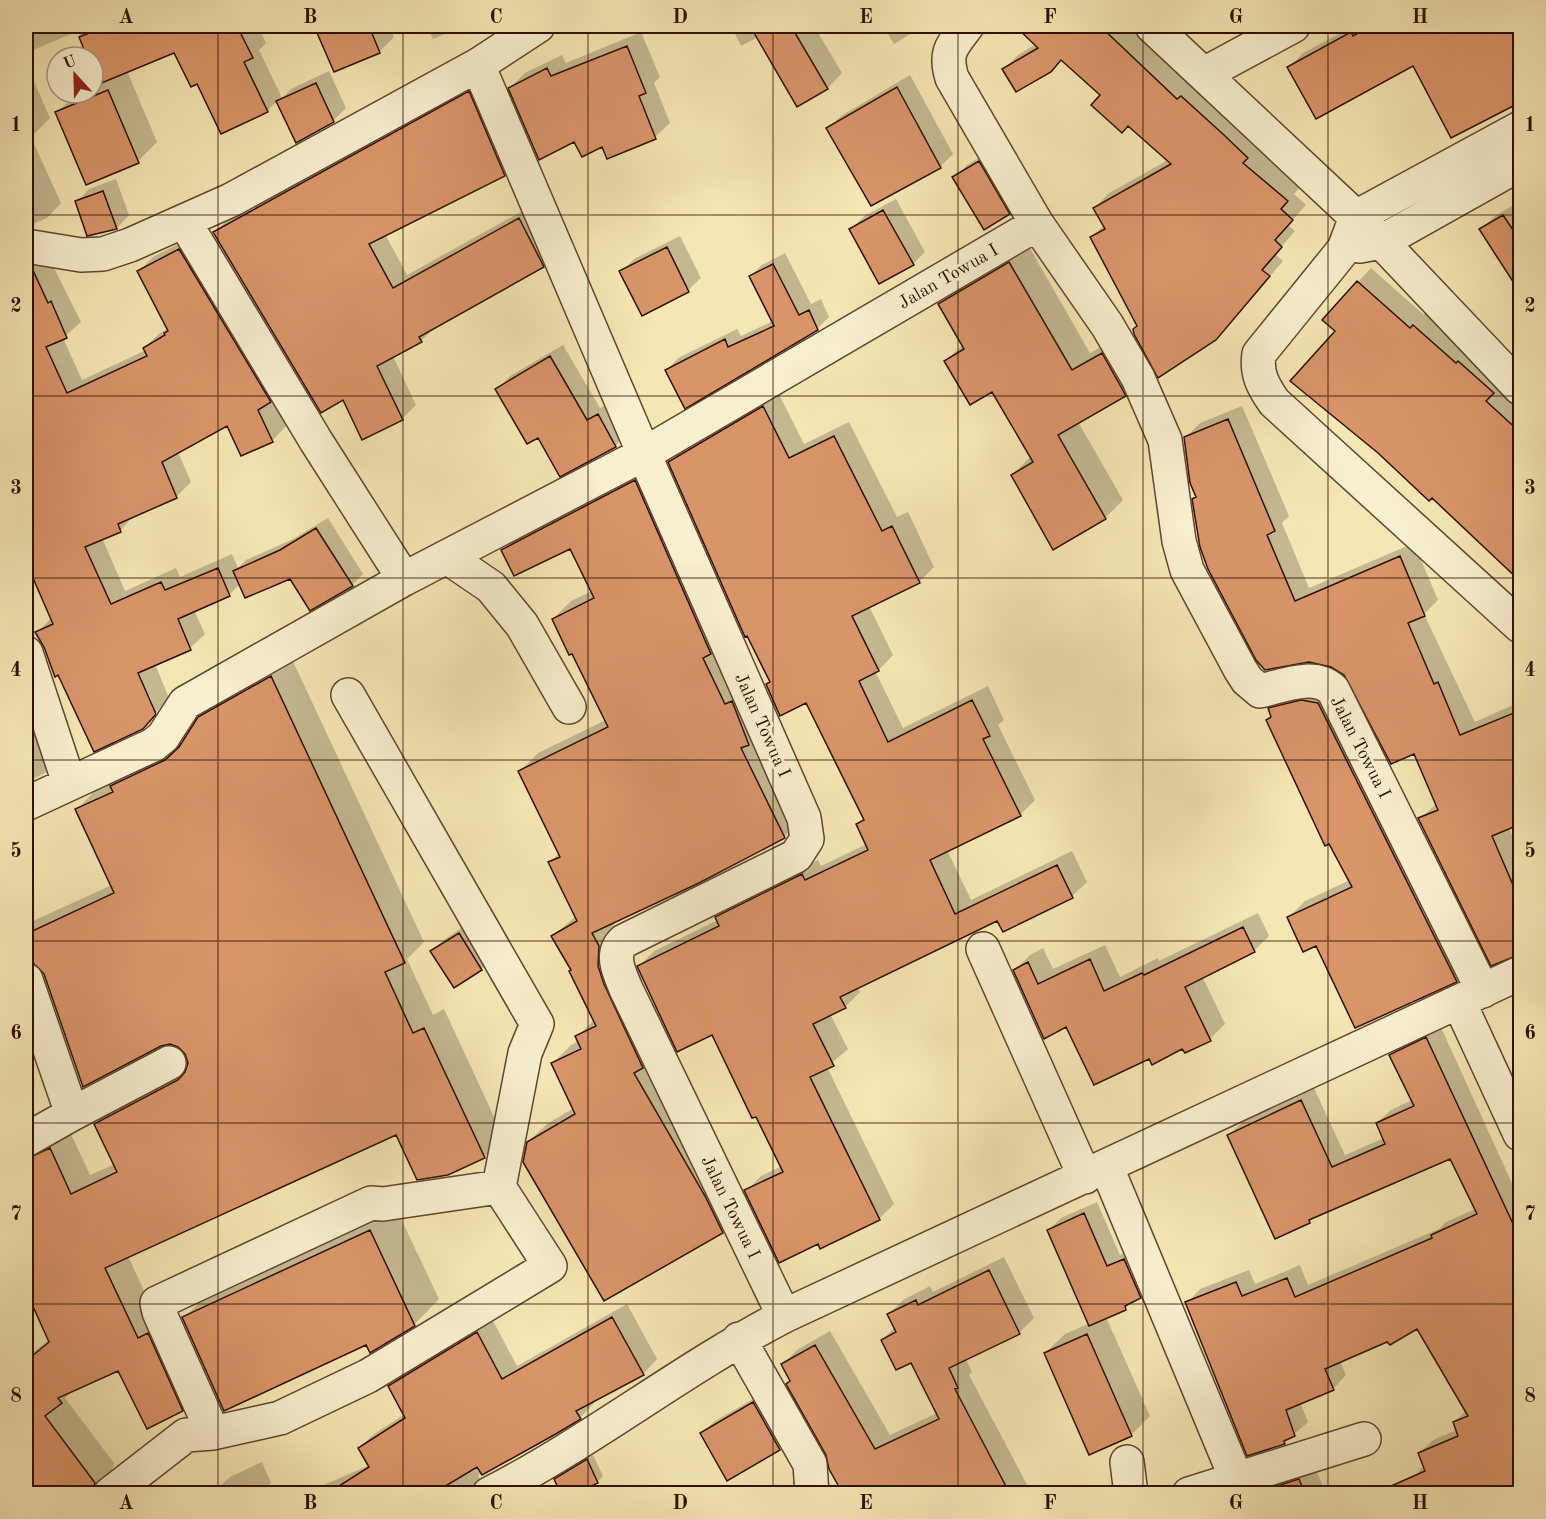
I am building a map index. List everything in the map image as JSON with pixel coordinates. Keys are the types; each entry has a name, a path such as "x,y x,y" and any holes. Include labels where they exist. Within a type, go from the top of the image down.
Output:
{"street":[{"path":"26,246 81,255 103,254 130,246 231,200 478,65 538,26"},
{"name":"Jalan Towua I","path":"967,26 949,51 948,63 952,78 1037,224 1107,325 1153,409 1165,440 1179,541 1187,570 1240,669 1247,680 1260,691 1313,680 1324,681 1333,690 1471,996"},
{"path":"1152,26 1356,217 1521,388"},
{"path":"1204,74 1293,26"},
{"path":"26,804 153,745 163,737 185,703 404,579 644,454 478,65"},
{"path":"1521,128 1356,217 1344,249 1259,354 1259,377 1265,389 1282,410 1521,626"},
{"path":"1344,249 1381,242 1521,164"},
{"path":"184,221 316,441 404,579"},
{"name":"Jalan Towua I","path":"784,1316 626,989 616,963 616,951 624,941 796,856 807,839 804,818 644,454 1037,224"},
{"path":"447,557 491,586 522,624 569,707"},
{"path":"26,653 69,783"},
{"path":"110,1494 186,1435 213,1433 280,1418 368,1376 550,1266 499,1187 525,1053 537,1024 348,695"},
{"path":"983,949 1096,1172 1236,1478"},
{"path":"489,1494 610,1425 739,1339 784,1316 1521,973"},
{"path":"26,980 72,1114"},
{"path":"1471,996 1521,1134"},
{"path":"26,1140 169,1063"},
{"path":"213,1433 157,1303 371,1203 383,1204 499,1187"},
{"path":"739,1339 810,1464 812,1494"},
{"path":"1189,1494 1364,1439"},
{"path":"1127,1462 1131,1494"}],"building":[{"path":"107,26 237,26 253,58 244,62 268,112 221,134 197,84 191,87 174,53 105,82 105,45 82,45 79,37"},
{"path":"314,26 369,26 380,53 334,72"},
{"path":"750,26 791,26 828,89 797,107"},
{"path":"1015,26 1100,26 1177,99 1181,96 1224,135 1248,158 1243,163 1288,201 1281,209 1293,220 1275,240 1282,247 1262,270 1270,276 1216,340 1158,378 1134,334 1133,329 1137,326 1090,237 1105,229 1093,208 1171,164 1128,126 1122,133 1091,105 1100,95 1061,60 1051,72 1016,92 1002,69 1038,48"},
{"path":"1371,26 1521,26 1521,102 1451,138 1413,66 1316,119 1287,67 1351,32 1353,36"},
{"path":"627,46 646,93 639,96 656,139 607,159 602,147 582,157 574,142 539,160 508,88 547,68 551,76"},
{"path":"316,83 334,122 296,143 276,101"},
{"path":"897,87 941,168 871,206 826,128"},
{"path":"108,90 139,163 86,185 55,112 72,105 105,105 105,91"},
{"path":"469,91 505,176 369,244 393,288 519,218 544,267 419,337 422,342 377,366 403,420 362,440 343,400 321,413 213,232"},
{"path":"979,161 1010,214 984,230 952,177"},
{"path":"103,191 117,229 87,236 75,201"},
{"path":"883,210 914,265 879,284 849,229"},
{"path":"1503,215 1521,242 1521,294 1479,229"},
{"path":"667,247 689,292 642,316 619,271"},
{"path":"179,249 271,402 258,410 273,442 241,456 227,426 162,462 177,498 118,524 121,532 85,547 111,604 161,582 165,590 218,568 230,596 178,619 191,650 138,673 156,714 143,729 94,752 58,675 55,677 44,647 35,632 53,624 26,562 26,265 31,266 48,303 51,301 67,338 46,347 67,393 147,356 143,348 165,335 164,333 168,331 137,271"},
{"path":"1009,262 1072,370 1102,353 1126,396 1058,435 1106,519 1053,550 1011,475 1033,462 992,392 970,405 944,361 964,349 938,304"},
{"path":"773,264 799,315 809,310 818,330 685,409 665,370 725,339 728,347 774,326 749,276"},
{"path":"1357,281 1410,328 1413,325 1494,393 1486,401 1521,433 1521,582 1432,498 1429,501 1378,453 1290,381 1335,331 1322,320"},
{"path":"550,356 587,420 598,414 616,447 560,477 538,438 527,444 495,389"},
{"path":"763,406 789,458 834,436 882,531 892,526 920,583 852,616 879,671 859,681 888,742 972,700 990,736 983,739 1021,816 930,860 955,914 1057,865 1073,898 1003,932 997,921 840,997 846,1008 813,1024 834,1066 810,1077 880,1220 820,1249 818,1244 779,1263 744,1190 783,1172 756,1117 752,1118 712,1035 677,1052 637,966 719,926 715,917 802,874 805,880 868,850 856,824 864,820 806,703 780,716 766,684 770,682 747,636 745,637 668,462"},
{"path":"1228,419 1275,531 1267,535 1295,601 1400,556 1425,616 1408,623 1434,684 1438,682 1460,735 1521,710 1521,824 1492,836 1513,885 1521,882 1521,954 1491,966 1418,818 1438,810 1414,754 1391,764 1344,675 1331,667 1309,662 1265,670 1256,660 1208,569 1200,547 1192,499 1196,497 1190,483 1184,437"},
{"path":"635,480 711,654 703,658 725,704 732,701 749,745 741,748 785,838 699,883 592,933 599,946 598,966 604,984 643,1068 634,1073 705,1196 723,1233 604,1301 523,1162 527,1142 575,1114 551,1063 581,1049 575,1036 596,1026 569,971 571,970 551,936 577,921 548,862 560,857 518,771 608,727 552,619 594,598 570,549 514,576 501,550"},
{"path":"316,528 353,586 310,611 290,579 245,598 233,571 280,550"},
{"path":"271,676 405,963 385,972 413,1033 424,1028 485,1158 448,1175 417,1180 396,1135 105,1268 138,1338 148,1333 183,1411 147,1429 118,1371 58,1398 62,1403 45,1416 95,1483 92,1494 26,1494 26,1361 49,1342 26,1291 26,1159 50,1148 71,1194 117,1172 94,1124 178,1080 185,1072 188,1063 185,1054 178,1047 170,1044 161,1046 83,1087 44,974 34,964 26,945 26,934 114,893 75,809 113,792 110,786 165,760 179,747 198,717"},
{"path":"1301,700 1318,703 1457,982 1355,1028 1316,946 1303,952 1287,917 1352,887 1329,844 1325,846 1266,720 1271,717 1268,708"},
{"path":"1243,927 1255,952 1185,987 1211,1041 1185,1053 1182,1049 1152,1065 1149,1059 1094,1085 1066,1027 1044,1039 1013,970 1028,962 1038,984 1090,959 1104,991 1142,973 1144,975"},
{"path":"459,933 482,970 454,988 430,951"},
{"path":"1426,1037 1521,1241 1521,1494 1373,1494 1425,1471 1418,1453 1458,1436 1453,1422 1468,1416 1417,1329 1390,1345 1387,1342 1325,1369 1334,1390 1286,1410 1295,1436 1284,1441 1285,1444 1247,1456 1185,1302 1236,1282 1242,1296 1287,1278 1295,1297 1432,1238 1431,1235 1477,1214 1450,1159 1309,1220 1310,1223 1275,1239 1227,1135 1301,1100 1332,1167 1385,1144 1376,1123 1414,1106 1389,1055"},
{"path":"1084,1213 1107,1266 1124,1259 1141,1298 1125,1306 1126,1310 1089,1326 1047,1230"},
{"path":"370,1230 415,1326 370,1353 366,1345 224,1411 182,1317"},
{"path":"989,1270 1020,1334 949,1368 958,1388 955,1389 1010,1494 843,1494 829,1469 826,1455 786,1384 790,1381 781,1364 815,1345 875,1449 939,1419 911,1363 896,1370 881,1340 896,1332 887,1314 916,1300 918,1305"},
{"path":"612,1317 644,1375 576,1411 581,1419 482,1475 477,1467 434,1493 328,1493 369,1467 358,1448 405,1418 388,1386 477,1332 502,1379"},
{"path":"1087,1334 1132,1436 1089,1455 1044,1353"},
{"path":"753,1402 780,1450 727,1481 700,1433"},
{"path":"587,1459 598,1483 574,1494 561,1494 554,1479"},
{"path":"1299,1479 1305,1494 1258,1492"}]}
